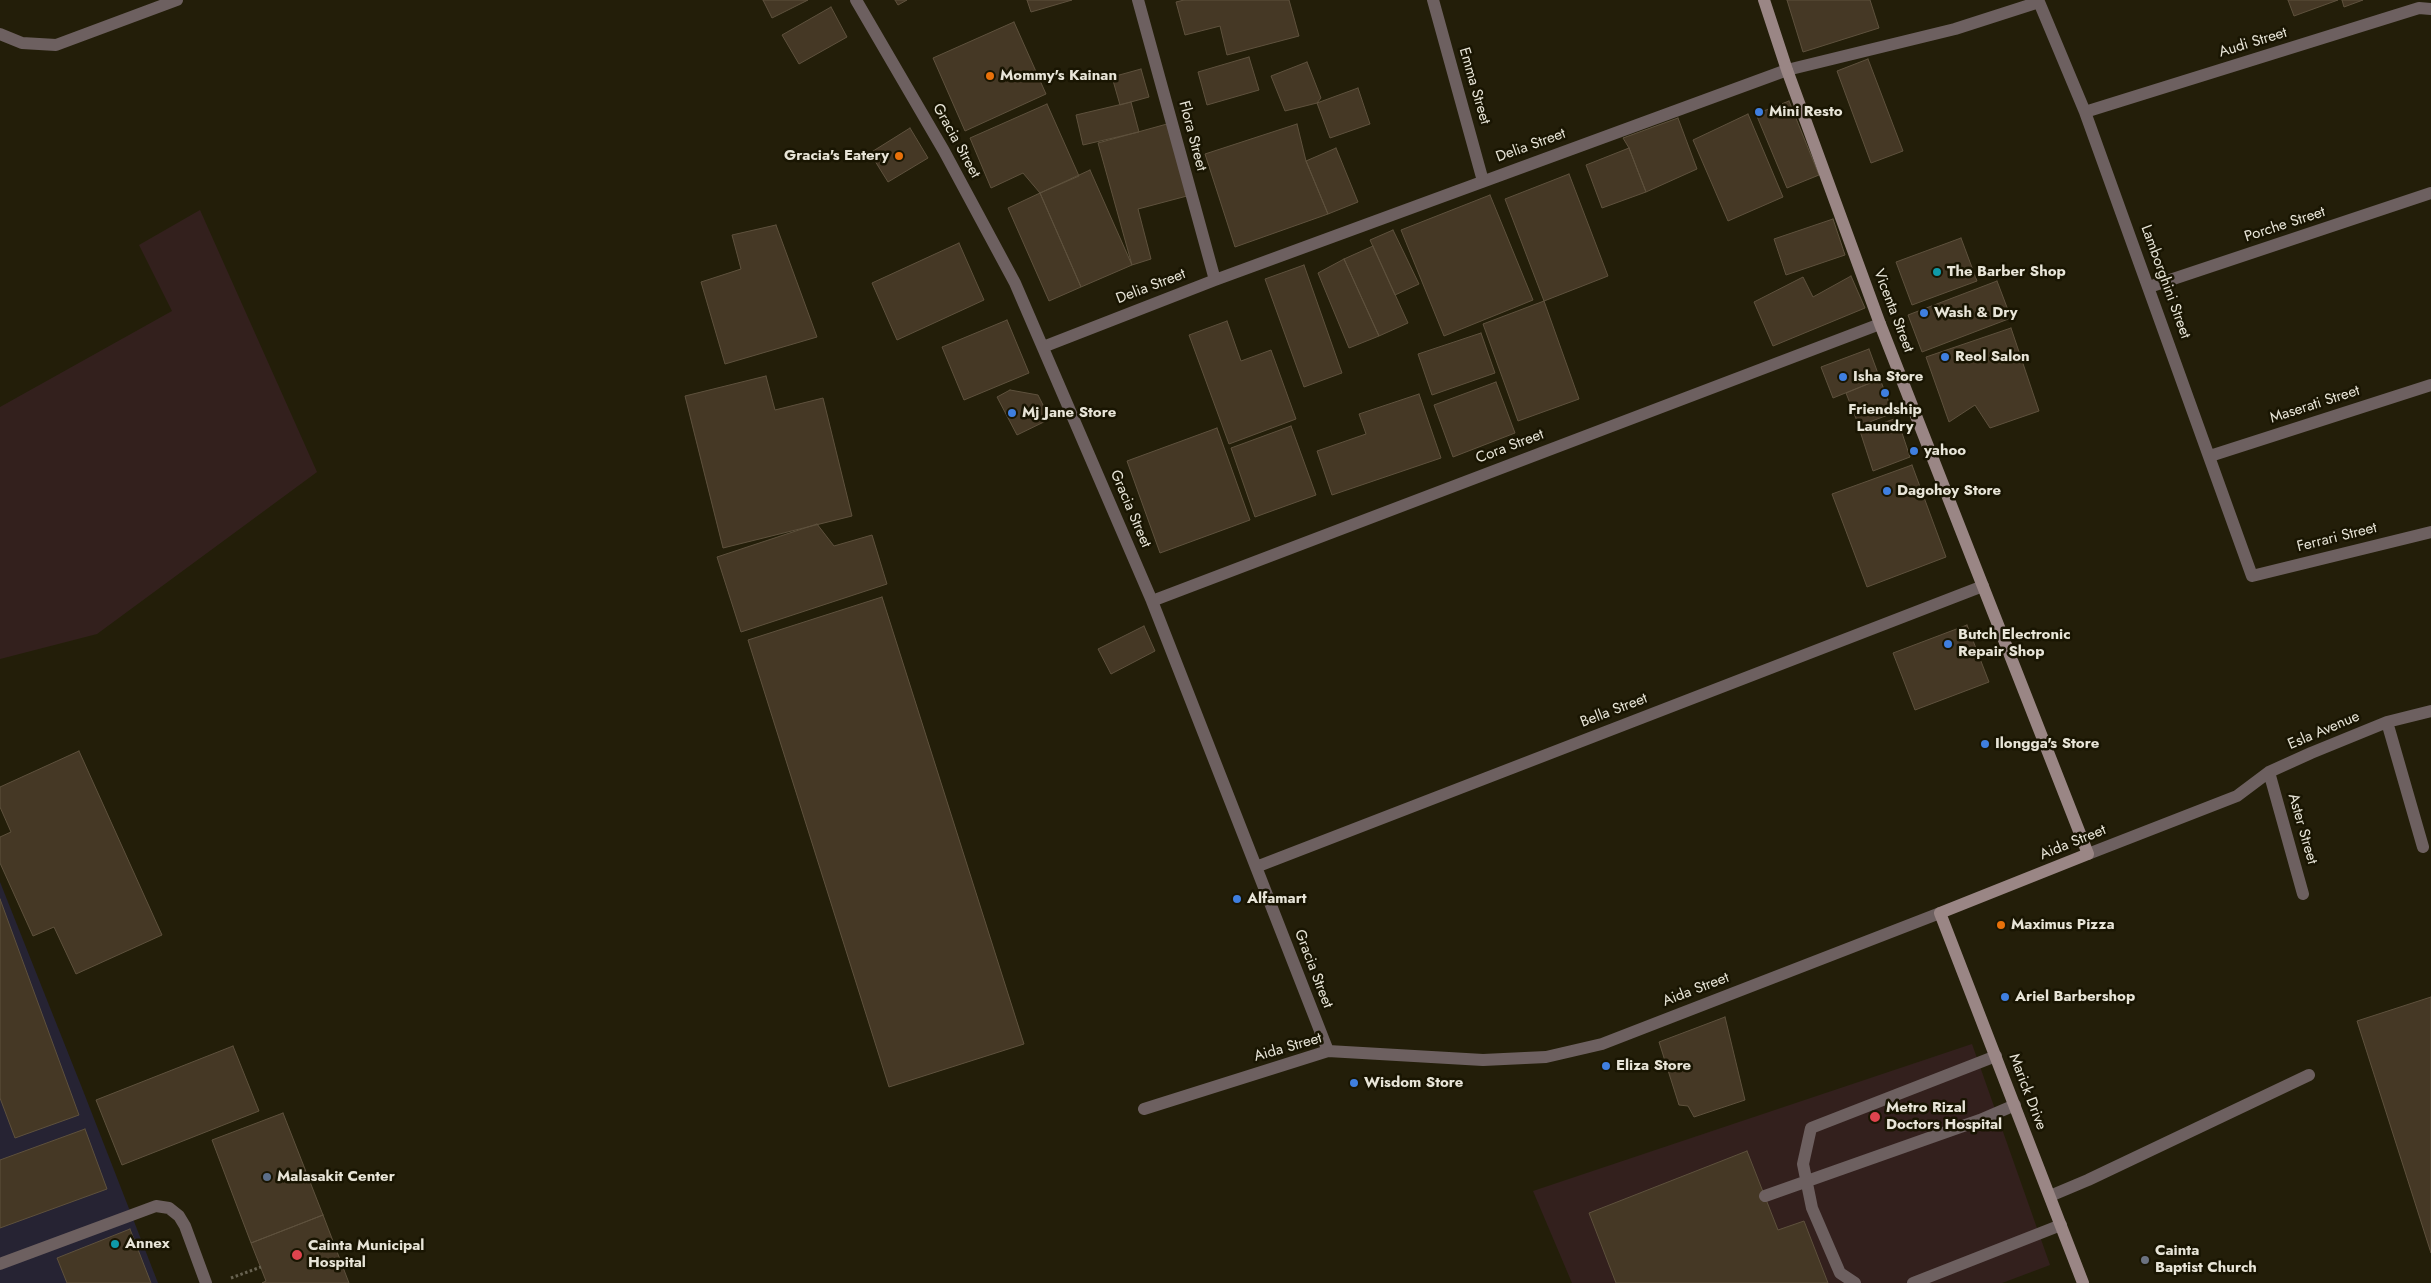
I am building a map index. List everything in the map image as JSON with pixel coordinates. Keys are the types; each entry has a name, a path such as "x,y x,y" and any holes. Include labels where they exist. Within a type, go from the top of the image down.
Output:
{"street":[{"path":"0,34 22,43 56,45 177,0"},
{"name":"Gracia Street","path":"856,0 1015,283 1152,601 1328,1051"},
{"name":"Flora Street","path":"1138,0 1215,280"},
{"name":"Emma Street","path":"1433,0 1483,181"},
{"name":"Vicenta Street","path":"1764,0 1787,70 1880,324 2088,854"},
{"name":"Delia Street","path":"1043,347 1215,280 1787,70 1955,29 2040,1"},
{"name":"Lamborghini Street","path":"2040,1 2086,112 2252,576"},
{"name":"Audi Street","path":"2086,112 2419,8 2431,9"},
{"name":"Porche Street","path":"2149,287 2431,193"},
{"name":"Cora Street","path":"1152,601 1880,324"},
{"name":"Maserati Street","path":"2210,456 2431,385"},
{"name":"Ferrari Street","path":"2252,576 2431,532"},
{"name":"Bella Street","path":"1256,867 1983,586"},
{"name":"Esla Avenue","path":"2237,796 2269,772 2386,722 2431,711"},
{"path":"2386,722 2423,846"},
{"name":"Aster Street","path":"2269,772 2303,894"},
{"name":"Aida Street","path":"1144,1109 1328,1051 1483,1060 1546,1057 1602,1044 2237,796"},
{"name":"Marick Drive","path":"1940,913 2084,1283"},
{"path":"1855,1283 1840,1273 1812,1208 1803,1164 1811,1128 1996,1056"},
{"path":"2050,1196 2088,1180 2309,1075"},
{"path":"1765,1196 1980,1120 2015,1105"},
{"path":"0,1264 156,1206 169,1208 179,1216 185,1226 206,1283"},
{"path":"1913,1283 2061,1225"}],"path":[{"path":"228,1279 261,1268"}],"shaded area":[{"path":"200,210 317,472 97,634 0,659 0,407 172,311 139,245"},
{"path":"0,882 82,1088 158,1283 0,1283"},
{"name":"Metro Rizal Doctors Hospital","path":"1972,1044 2050,1265 2002,1283 1572,1283 1533,1191"}],"building":[{"path":"763,0 808,0 772,18"},
{"path":"895,0 907,0 898,5"},
{"path":"1027,0 1072,0 1031,12"},
{"path":"1184,0 1289,0 1299,36 1227,55 1220,26 1185,35 1176,2"},
{"path":"1787,0 1870,0 1879,28 1803,52"},
{"path":"2288,0 2338,0 2294,16"},
{"path":"2342,0 2363,0 2344,7"},
{"path":"831,7 847,37 799,64 782,35"},
{"name":"Mommy's Kainan","path":"1014,22 1046,94 965,131 933,58"},
{"path":"1249,57 1259,90 1207,105 1198,72"},
{"path":"1868,59 1903,151 1871,163 1837,71"},
{"path":"1307,62 1321,98 1317,103 1285,111 1271,76"},
{"path":"1141,69 1149,97 1120,105 1112,77"},
{"path":"1358,88 1370,124 1330,138 1317,103"},
{"path":"1789,101 1819,175 1787,188 1756,114"},
{"path":"1131,102 1139,132 1083,145 1076,115"},
{"path":"1047,104 1079,176 1040,193 1023,173 991,188 970,138"},
{"path":"1748,114 1783,197 1728,221 1693,140"},
{"path":"1678,118 1697,169 1646,192 1629,148 1623,138"},
{"path":"1167,124 1187,196 1138,209 1151,259 1132,265 1098,143"},
{"path":"1297,124 1306,161 1328,214 1235,247 1205,154"},
{"name":"Gracia's Eatery","path":"910,128 928,158 888,182 870,153"},
{"path":"1336,148 1358,202 1328,214 1306,161"},
{"path":"1629,148 1646,192 1602,208 1586,165"},
{"path":"1090,170 1132,265 1081,287 1040,193"},
{"path":"1569,174 1608,276 1544,301 1505,199"},
{"path":"1040,193 1081,287 1049,301 1008,208"},
{"path":"1490,195 1533,300 1444,336 1401,230"},
{"path":"1833,219 1845,255 1786,275 1774,239"},
{"path":"776,225 817,337 725,364 701,282 741,269 732,235"},
{"path":"1393,230 1419,284 1395,295 1370,240"},
{"name":"The Barber Shop","path":"1961,238 1977,281 1912,305 1896,262"},
{"path":"959,243 984,300 897,340 872,283"},
{"path":"1373,246 1408,323 1379,336 1344,259"},
{"path":"1344,259 1379,336 1349,348 1318,273"},
{"path":"1304,265 1342,373 1304,387 1265,279"},
{"path":"1851,276 1865,308 1773,346 1754,302 1803,277 1813,297"},
{"path":"1997,281 2011,318 1922,352 1908,315"},
{"path":"1544,301 1579,399 1518,421 1483,324"},
{"path":"1007,320 1029,373 964,400 942,347"},
{"path":"1227,321 1241,361 1271,350 1296,419 1229,444 1189,335"},
{"path":"2011,328 2039,411 1990,428 1975,405 1949,422 1926,357"},
{"path":"1481,333 1495,373 1432,395 1418,354"},
{"path":"1869,349 1880,379 1833,398 1821,367"},
{"path":"766,376 775,410 823,398 852,516 723,548 685,396"},
{"path":"1880,379 1893,413 1859,426 1846,393"},
{"path":"1496,382 1515,433 1453,457 1434,405"},
{"path":"1010,390 1038,395 1050,419 1017,435 997,397"},
{"path":"1419,394 1441,458 1332,495 1317,451 1366,434 1359,414"},
{"path":"1897,418 1910,457 1873,471 1860,431"},
{"path":"1291,426 1316,495 1255,517 1231,448"},
{"path":"1217,428 1250,520 1160,553 1127,461"},
{"path":"1912,465 1946,557 1867,587 1832,494"},
{"path":"817,524 834,546 872,535 887,584 741,632 717,557"},
{"path":"882,597 1024,1044 889,1087 748,640"},
{"path":"1967,625 1989,682 1915,710 1893,653"},
{"path":"1144,626 1155,651 1111,674 1098,649"},
{"path":"79,751 162,935 76,974 54,927 33,936 0,863 0,837 11,832 0,807 0,787"},
{"path":"0,899 79,1115 15,1138 0,1098"},
{"path":"2431,997 2431,1253 2357,1021"},
{"path":"1725,1017 1745,1100 1694,1117 1688,1106 1679,1105 1659,1042"},
{"path":"233,1046 259,1111 122,1165 96,1100"},
{"name":"Malasakit Center","path":"283,1113 323,1215 251,1243 212,1140"},
{"path":"85,1129 107,1189 0,1228 0,1160"},
{"path":"1747,1151 1778,1230 1804,1221 1828,1283 1616,1283 1589,1213"},
{"name":"Cainta Municipal Hospital","path":"323,1215 349,1283 262,1283 266,1281 251,1243"},
{"name":"Annex","path":"130,1229 151,1283 67,1283 57,1258"}],"place":[{"name":"Mommy's Kainan","path":"990,76"},
{"name":"Mini Resto","path":"1759,112"},
{"name":"Gracia's Eatery","path":"899,156"},
{"name":"The Barber Shop","path":"1937,272"},
{"name":"Wash & Dry","path":"1924,313"},
{"name":"Reol Salon","path":"1945,357"},
{"name":"Isha Store","path":"1843,377"},
{"name":"Friendship Laundry","path":"1885,393"},
{"name":"Mj Jane Store","path":"1012,413"},
{"name":"yahoo","path":"1914,451"},
{"name":"Dagohoy Store","path":"1887,491"},
{"name":"Butch Electronic Repair Shop","path":"1948,644"},
{"name":"Ilongga's Store","path":"1985,744"},
{"name":"Alfamart","path":"1237,899"},
{"name":"Maximus Pizza","path":"2001,925"},
{"name":"Ariel Barbershop","path":"2005,997"},
{"name":"Eliza Store","path":"1606,1066"},
{"name":"Wisdom Store","path":"1354,1083"},
{"name":"Metro Rizal Doctors Hospital","path":"1875,1117"},
{"name":"Malasakit Center","path":"267,1177"},
{"name":"Annex","path":"115,1244"},
{"name":"Cainta Municipal Hospital","path":"297,1255"},
{"name":"Cainta Baptist Church","path":"2145,1260"}]}
